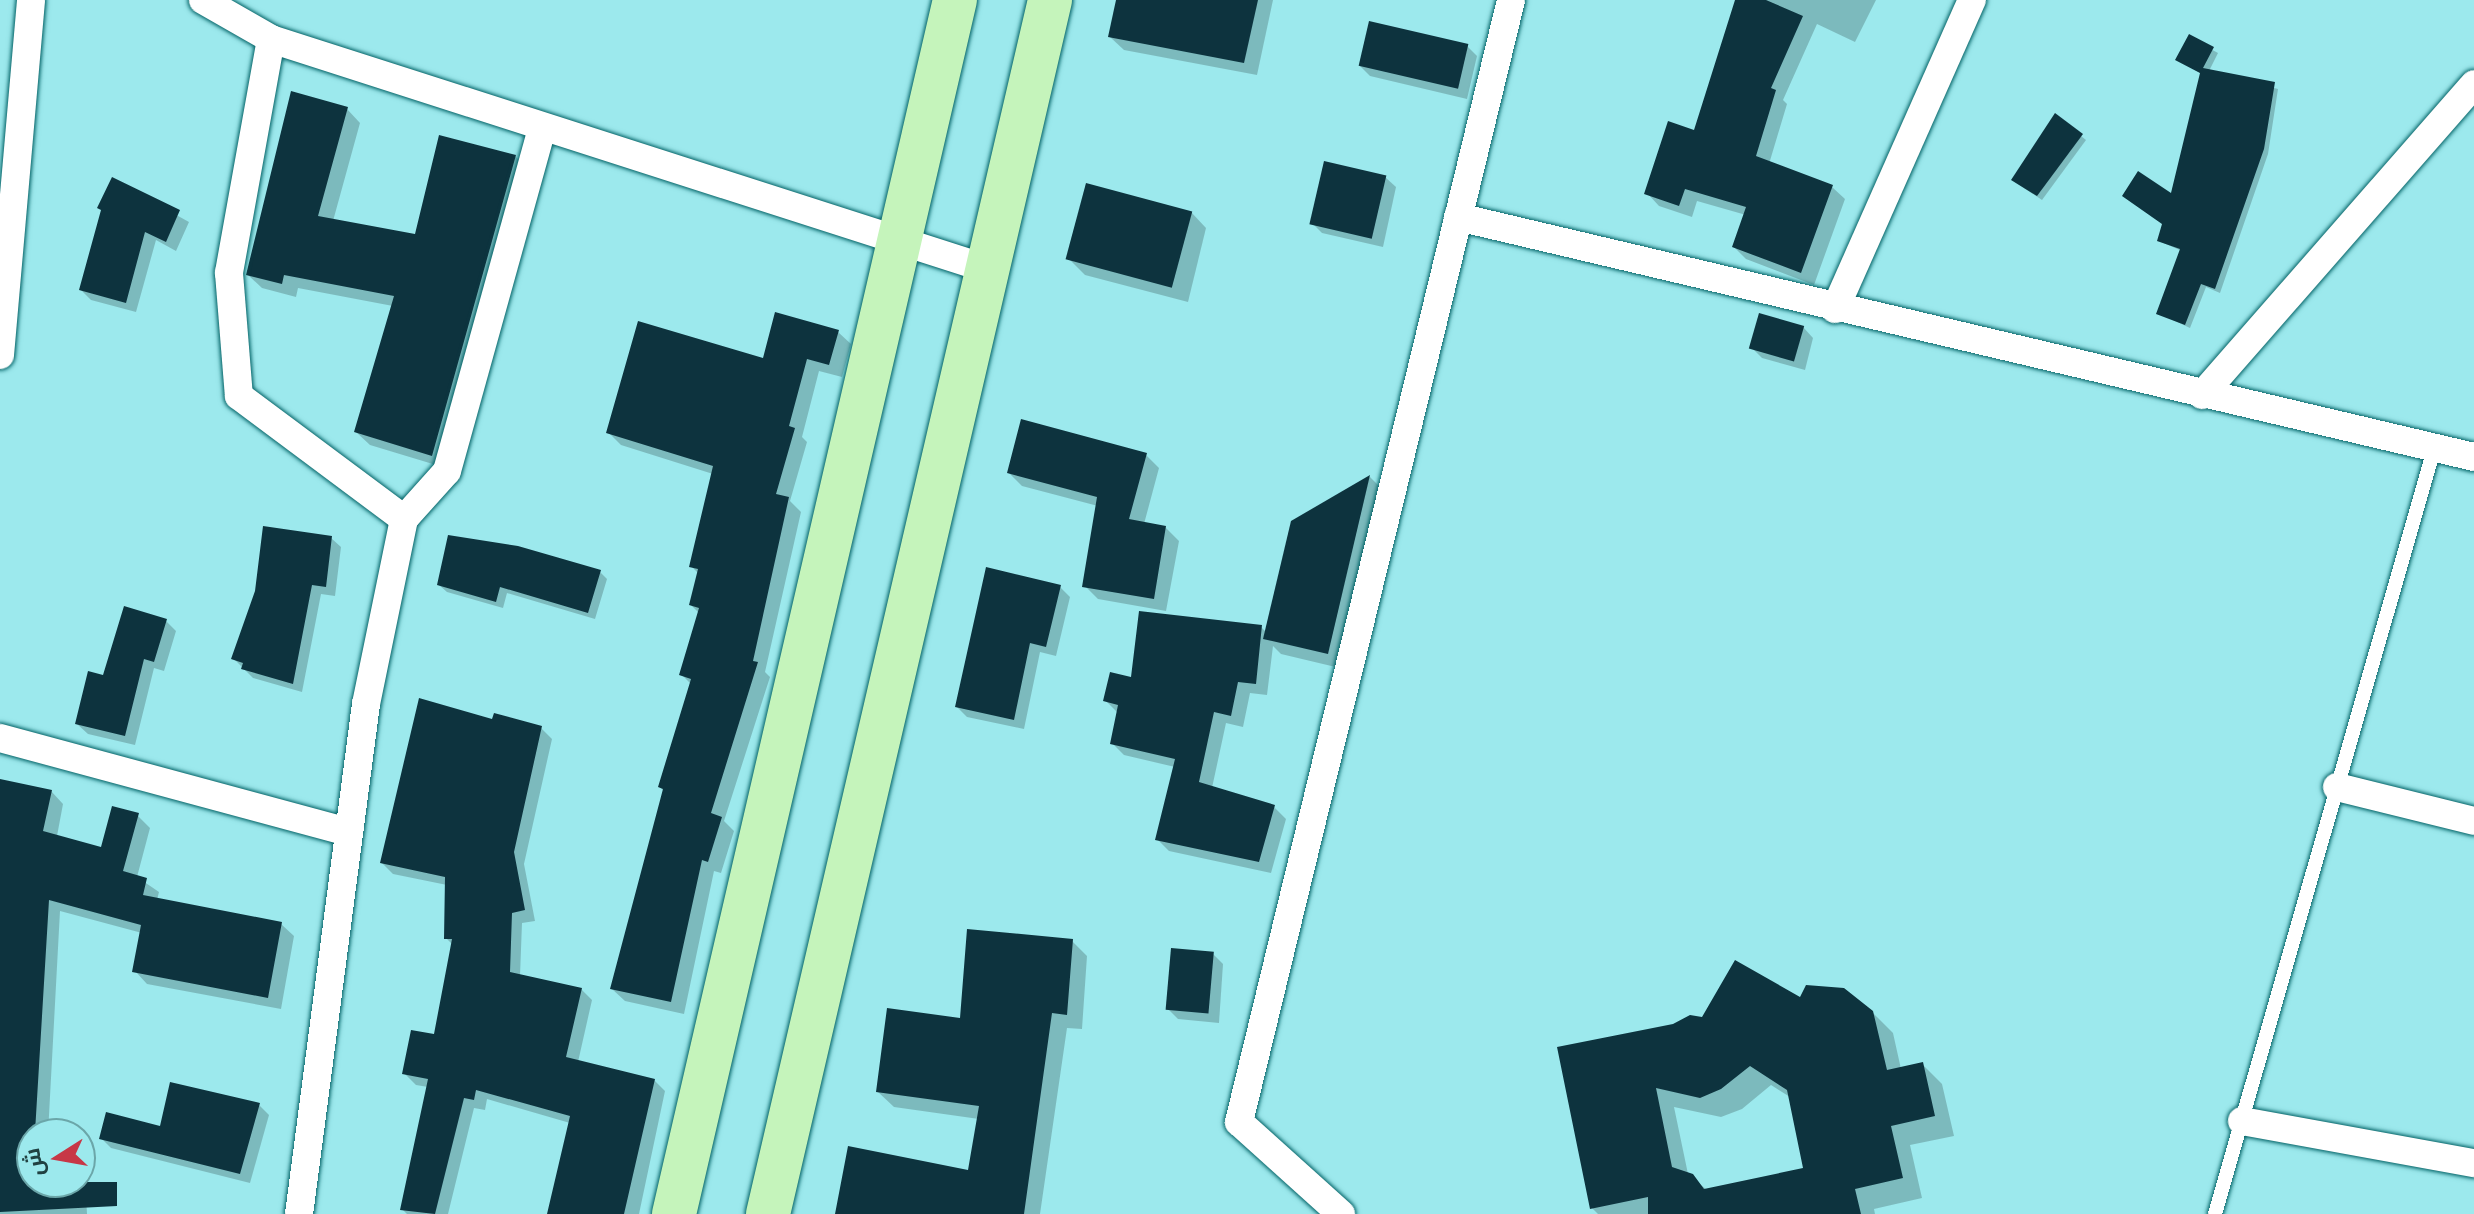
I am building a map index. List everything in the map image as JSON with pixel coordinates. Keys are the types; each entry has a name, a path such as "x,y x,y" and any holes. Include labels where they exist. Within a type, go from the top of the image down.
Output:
{"main road":[{"path":"674,1214 955,0"},
{"path":"768,1214 1050,0"}],"street":[{"path":"0,355 31,0"},
{"path":"203,0 271,39 542,129 988,269"},
{"path":"1341,1214 1239,1122 1511,0"},
{"path":"1835,309 1972,0"},
{"path":"271,39 229,273 239,396 404,519"},
{"path":"2202,395 2471,91"},
{"path":"299,1214 366,704 404,519 447,471 542,129"},
{"path":"1458,217 1835,309 2474,457"},
{"path":"0,738 349,832"},
{"path":"2337,787 2474,821"},
{"path":"2242,1121 2474,1163"}],"lane":[{"path":"2215,1214 2434,449"}],"building":[{"path":"1116,0 1258,0 1244,63 1108,37"},
{"path":"1735,0 1766,0 1803,16 1771,88 1776,90 1756,156 1833,185 1801,273 1732,247 1746,207 1685,189 1679,206 1644,194 1668,121 1694,130"},
{"path":"1369,21 1468,44 1458,89 1359,66"},
{"path":"2189,34 2214,47 2203,68 2275,82 2264,149 2215,289 2201,284 2185,325 2156,314 2180,249 2157,241 2162,224 2122,196 2138,171 2171,193 2200,73 2175,60"},
{"path":"291,91 348,107 318,216 415,234 439,135 516,155 432,456 354,432 394,296 284,275 282,284 246,275"},
{"path":"2055,113 2083,134 2037,196 2011,180"},
{"path":"1324,161 1386,175 1372,239 1309,224"},
{"path":"112,177 180,210 166,242 145,232 126,303 79,290 101,210 97,208"},
{"path":"1086,183 1192,211 1172,288 1066,259"},
{"path":"775,312 839,330 829,365 807,359 789,426 795,428 776,494 789,497 753,661 758,662 711,813 722,817 708,862 702,860 671,1002 610,989 663,789 658,787 691,679 679,675 699,608 689,605 698,569 689,567 713,466 606,433 638,321 763,358"},
{"path":"1759,313 1804,326 1794,362 1749,349"},
{"path":"1021,419 1147,453 1129,519 1166,526 1154,599 1082,587 1097,497 1007,473"},
{"path":"1370,475 1328,654 1263,639 1291,521"},
{"path":"263,526 332,536 326,587 312,585 293,684 241,669 243,663 231,659 255,591"},
{"path":"448,535 518,546 601,570 588,613 500,587 496,602 437,585"},
{"path":"986,567 1061,585 1046,647 1030,643 1014,720 955,707"},
{"path":"124,606 167,619 154,662 144,659 125,736 75,724 88,671 103,675"},
{"path":"1139,611 1262,625 1256,684 1238,682 1231,716 1214,712 1199,782 1275,805 1259,862 1155,840 1175,759 1110,744 1118,705 1103,701 1110,672 1131,677"},
{"path":"419,698 492,719 494,713 542,726 514,852 525,910 512,913 510,972 582,988 566,1057 655,1079 624,1214 547,1214 570,1116 476,1090 474,1100 464,1098 435,1214 400,1210 428,1079 402,1074 411,1030 434,1034 452,939 444,939 445,877 380,863"},
{"path":"0,779 52,790 43,831 101,847 112,806 139,813 123,871 147,878 143,895 282,922 268,998 132,972 141,925 49,900 36,1118 16,1118 16,1198 96,1198 96,1182 117,1182 117,1206 0,1212"},
{"path":"967,929 1073,939 1067,1015 1052,1013 1024,1214 835,1214 848,1146 968,1170 979,1106 876,1092 887,1008 960,1018"},
{"path":"1171,948 1214,952 1208,1014 1166,1010"},
{"path":"1735,960 1800,997 1806,985 1844,988 1873,1011 1887,1070 1923,1062 1935,1116 1891,1126 1903,1178 1855,1189 1861,1214 1648,1214 1648,1197 1590,1209 1557,1047 1673,1024 1690,1015 1702,1017","holes":["1750,1066 1787,1090 1803,1168 1704,1189 1693,1174 1672,1167 1656,1088 1700,1098 1721,1089"]},
{"path":"170,1082 260,1103 240,1174 99,1139 106,1112 160,1126"}]}
